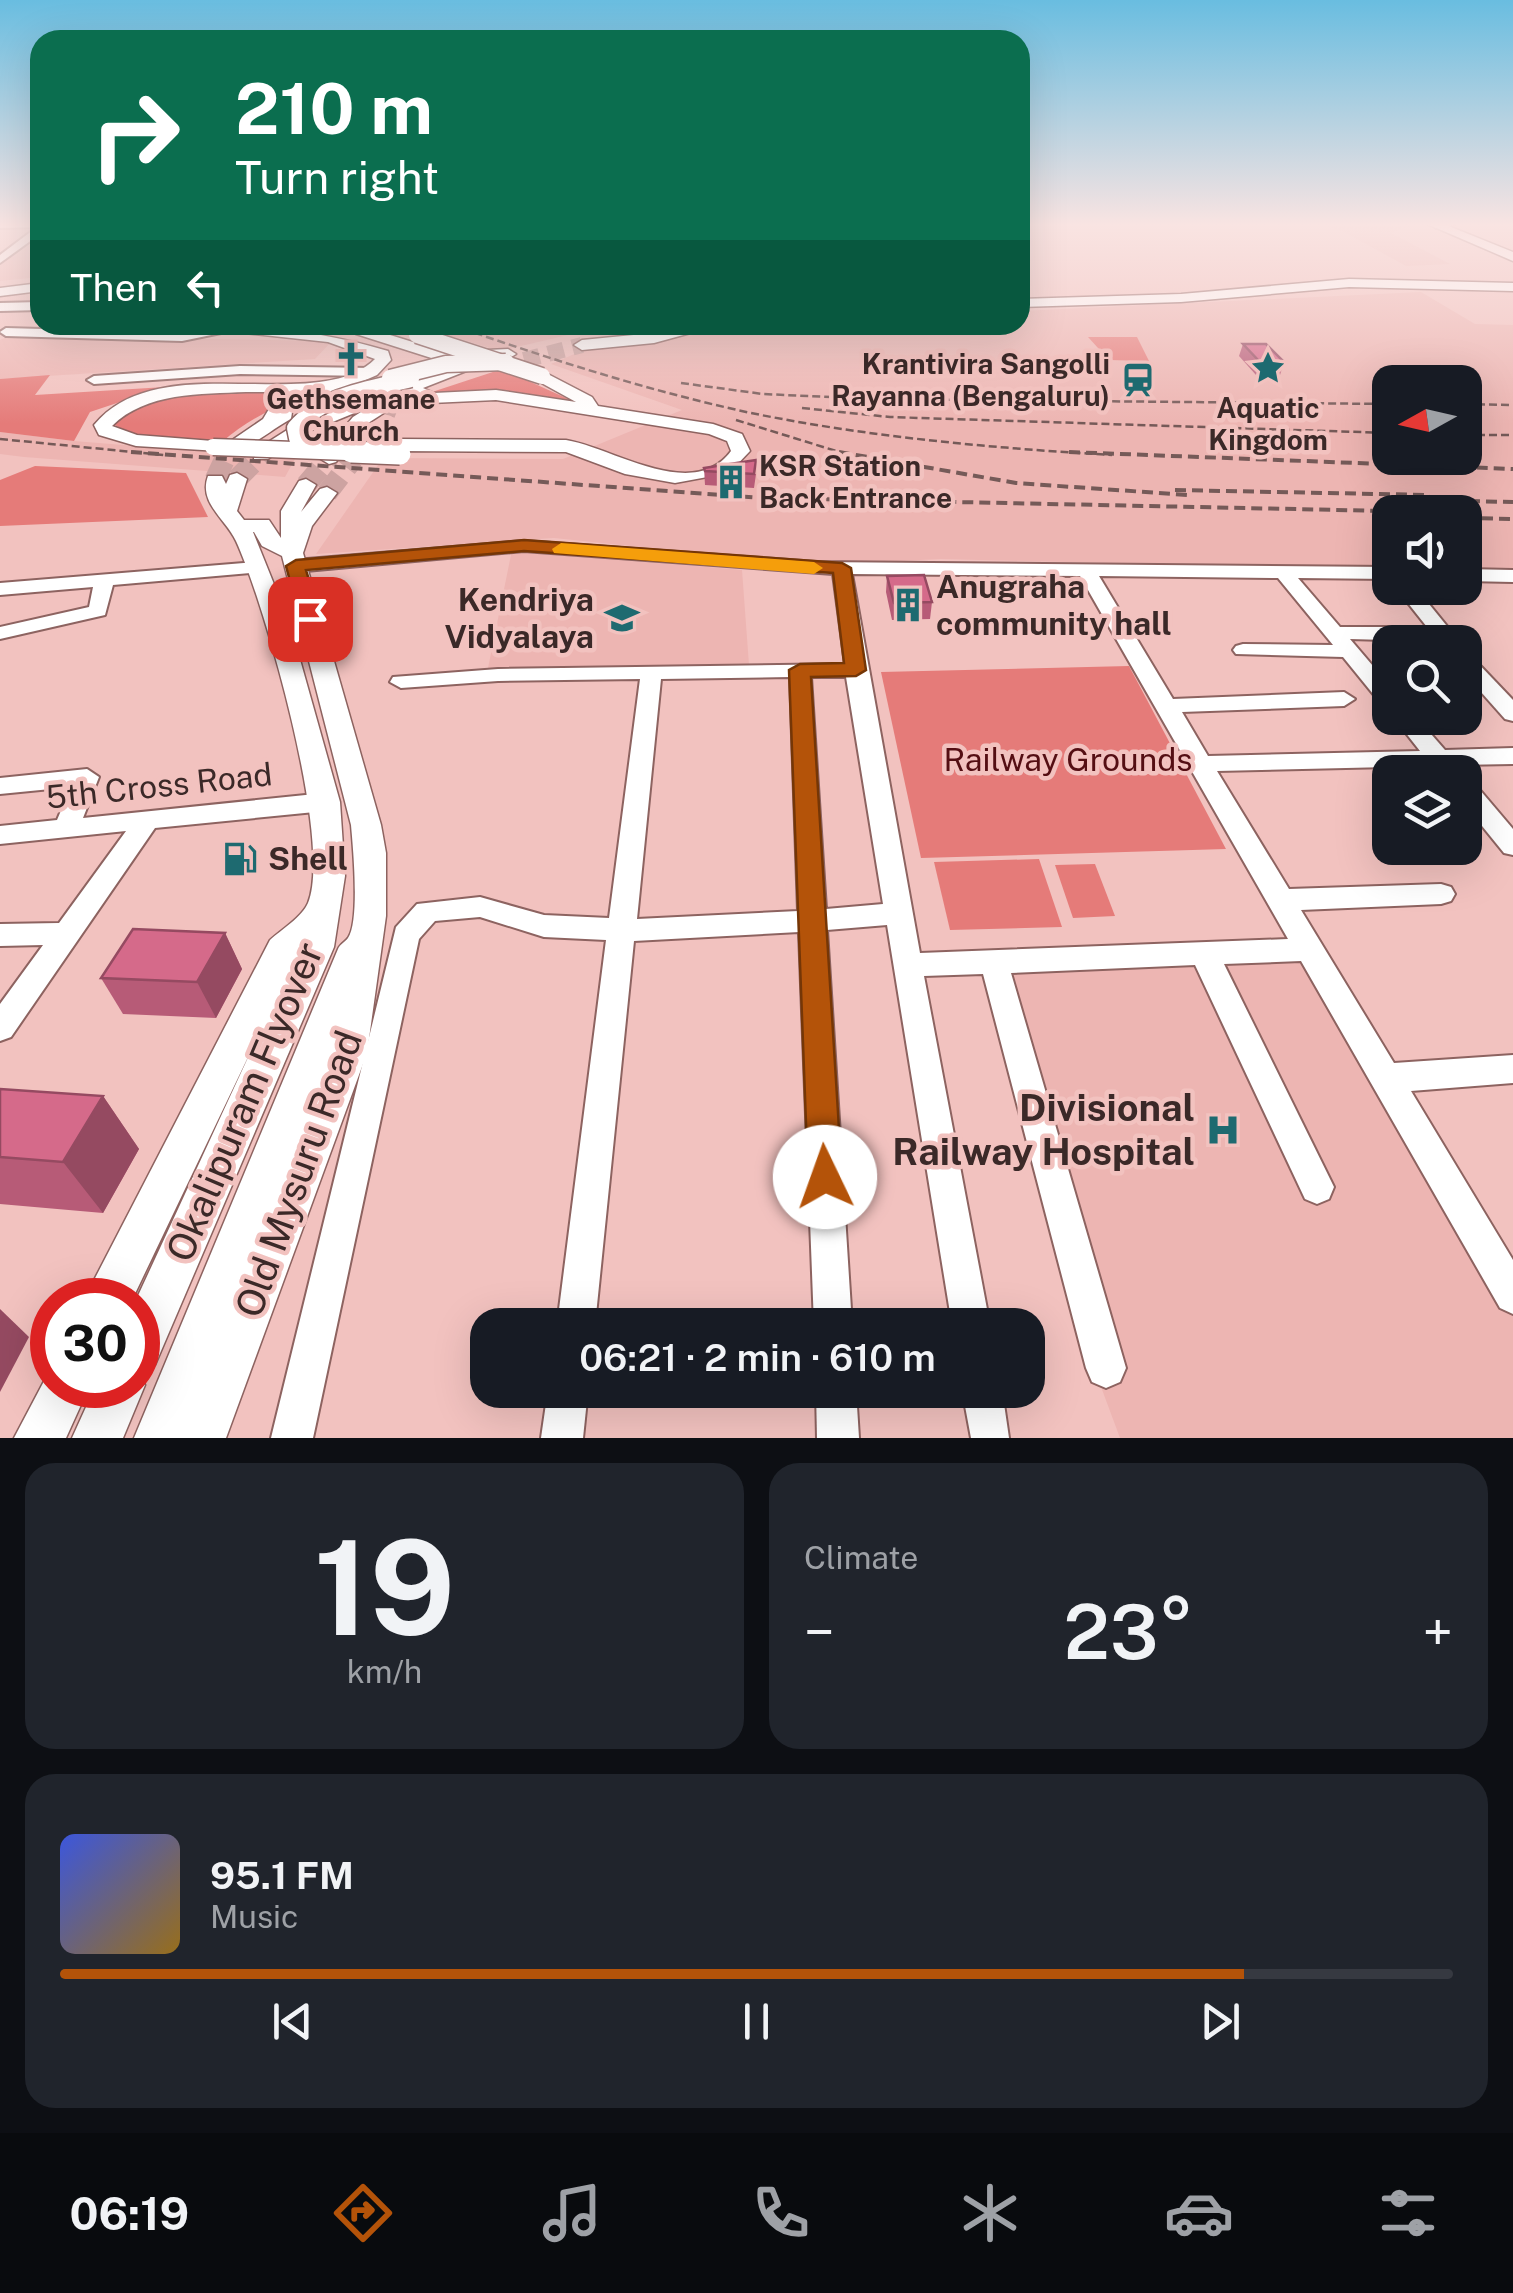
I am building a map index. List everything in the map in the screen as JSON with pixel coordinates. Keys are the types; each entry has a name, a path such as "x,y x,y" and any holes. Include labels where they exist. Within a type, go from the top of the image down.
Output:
{"main road":[{"path":"1030,305 1188,302 1349,290"},
{"path":"0,291 30,300"},
{"path":"228,452 272,422 362,376 384,356 358,343 286,335"},
{"path":"329,335 372,340 400,352 411,380 436,398 496,395 720,430 735,438 741,452 728,466 694,475 648,474 578,451 344,457 136,440 111,435 103,425 120,408 154,396 264,389 335,391 446,364 512,358"},
{"path":"379,335 444,357 512,358"},
{"path":"411,335 512,358 586,401 591,411 589,440 578,451"},
{"path":"637,335 575,343 669,335"},
{"path":"344,457 369,412 411,380 512,358"},
{"path":"344,457 314,448 298,438 298,422 341,399 512,358"},
{"path":"260,455 289,433 434,374"},
{"path":"344,457 387,415"},
{"path":"119,1278 282,950 325,910 330,837 325,802 278,624 249,544 214,490 226,480"},
{"path":"232,520 262,525 270,541 294,560 316,489"},
{"name":"Old Mysuru Road","path":"201,1438 348,1053 369,916 370,853 366,825 294,560"},
{"name":"Okalipuram Flyover","path":"160,1299 309,964 325,910"},
{"path":"159,1438 369,916"},
{"path":"97,1438 111,1408"}],"street":[{"path":"0,307 30,304"},
{"path":"2,334 30,319"},
{"path":"2,334 30,334"},
{"path":"62,335 189,335"},
{"path":"94,380 240,370 362,376"},
{"path":"294,560 524,546 842,568 1372,573"},
{"path":"0,590 256,568"},
{"path":"842,568 856,670 968,1308"},
{"path":"1085,568 1513,1294"},
{"path":"1283,572 1372,678"},
{"path":"1482,575 1513,576"},
{"path":"0,633 98,611 104,581"},
{"path":"1420,605 1436,625"},
{"path":"1334,633 1372,635"},
{"path":"1243,650 1349,651"},
{"path":"800,670 832,1308"},
{"path":"401,682 498,675 856,670"},
{"path":"578,1308 652,673"},
{"path":"1482,680 1513,714"},
{"path":"1167,706 1344,699"},
{"path":"1419,735 1436,755"},
{"path":"1482,760 1513,756"},
{"path":"1202,764 1372,765"},
{"path":"0,786 86,778 66,829"},
{"name":"5th Cross Road","path":"0,835 325,802"},
{"path":"1482,809 1513,846"},
{"path":"0,1028 148,819"},
{"path":"1282,900 1440,894"},
{"path":"292,1438 406,935 428,911 480,906 544,926 624,930 898,914"},
{"path":"0,934 65,934"},
{"path":"908,966 1312,949"},
{"path":"1204,953 1316,1187"},
{"path":"994,962 1106,1368"},
{"path":"1388,1078 1513,1069"},
{"path":"562,1438 566,1408"},
{"path":"837,1408 838,1438"},
{"path":"985,1408 990,1434"}],"shaded area":[{"path":"1421,292 1475,324 1513,325 1513,572 1482,571 1482,495 1372,495 1372,570 941,559 813,565 554,538 316,554 383,458 563,459 682,410 551,364 586,349 693,335 1030,335 1030,311"},
{"path":"448,335 568,335 499,351"},
{"path":"9,336 332,341 315,359 0,379 0,340"},
{"path":"0,432 295,459 285,477 24,457 0,454"},
{"name":"Kendriya Vidyalaya","path":"512,550 742,570 749,665 488,668"},
{"name":"Divisional Railway Hospital","path":"1312,956 1513,1294 1513,1438 1120,1438 1094,1368 988,967"}],"green space":[{"path":"1088,337 1137,337 1149,361 1109,360"},
{"path":"502,369 575,402 432,392"},
{"path":"50,375 35,395 165,387 90,412 74,441 0,432 0,379"},
{"path":"312,391 253,420 221,443 132,436 112,423 143,402 190,393"},
{"path":"35,466 186,473 208,517 0,526 0,480"},
{"name":"Railway Grounds","path":"1129,666 1226,849 921,858 881,672"},
{"path":"1039,859 1062,927 950,930 934,862"},
{"path":"1095,864 1115,916 1073,918 1055,865"}],"building":[{"path":"1243,344 1266,344 1284,362 1260,362"},
{"path":"756,460 754,474 704,468"},
{"path":"924,575 932,602 894,603 887,576"},
{"path":"133,929 225,933 197,982 101,978"},
{"path":"0,1089 103,1096 63,1162 0,1157"}],"tunnel":[{"path":"524,360 582,345"},
{"path":"387,415 405,368"},
{"path":"215,480 228,452"},
{"path":"237,479 261,455"},
{"path":"306,485 329,458"},
{"path":"327,493 353,459"}],"railway":[{"path":"482,335 600,374 751,413 930,440 1112,455"},
{"path":"681,383 763,394 874,399 1372,404"},
{"path":"1482,404 1513,405"},
{"path":"802,408 890,417 1372,432"},
{"path":"736,420 840,452"},
{"path":"1482,435 1513,435"},
{"path":"0,439 140,453"},
{"path":"131,452 140,453"},
{"path":"840,452 1016,483 1188,495"},
{"path":"840,452 849,455"},
{"path":"1069,452 1513,469"},
{"path":"140,453 763,498 1372,511"},
{"path":"140,453 164,455"},
{"path":"1175,490 1430,495"},
{"path":"1482,501 1513,502"},
{"path":"1482,518 1513,519"}],"slow traffic":[{"path":"561,549 814,568"}],"place":[{"name":"Gethsemane Church","path":"351,359"},
{"name":"Aquatic Kingdom","path":"1268,368"},
{"name":"Krantivira Sangolli Rayanna (Bengaluru)","path":"1138,380"},
{"name":"KSR Station Back Entrance","path":"731,482"},
{"name":"Anugraha community hall","path":"908,605"},
{"name":"Kendriya Vidyalaya","path":"622,618"},
{"name":"Shell","path":"240,859"},
{"name":"Divisional Railway Hospital","path":"1223,1130"}],"route":[{"path":"310,619 296,566 524,546 842,568 856,670 800,670 825,1177"}]}
